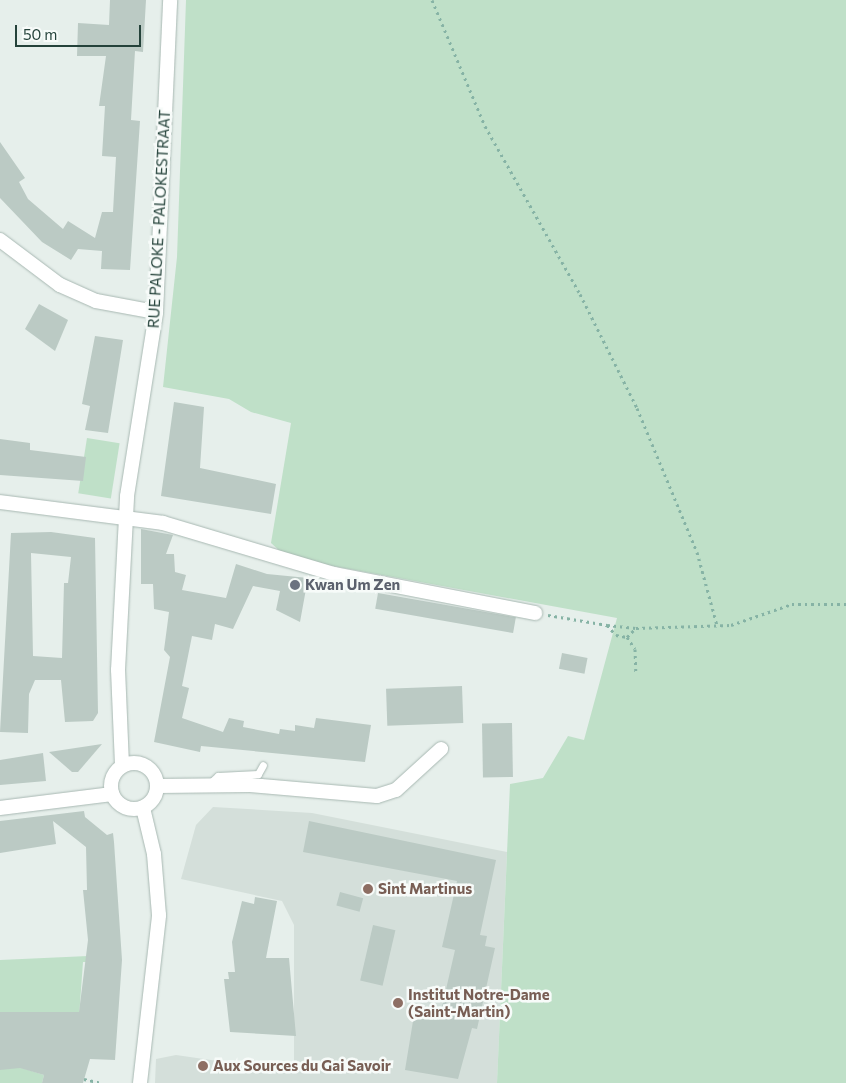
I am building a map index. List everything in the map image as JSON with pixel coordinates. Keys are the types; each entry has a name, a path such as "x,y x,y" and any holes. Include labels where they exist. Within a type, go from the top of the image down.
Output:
{"street":[{"name":"RUE PALOKE - PALOKESTRAAT","path":"112,794 112,778 122,765 118,670 129,517 128,483 156,312 170,0"},
{"path":"0,240 60,285 96,301 156,312"},
{"path":"0,502 129,517 163,523 334,574 535,613"},
{"path":"158,786 250,785 378,796 396,790 440,749"},
{"path":"122,765 146,766 158,786"},
{"path":"0,808 112,794 122,806 143,808 151,803 158,786"},
{"path":"140,1083 159,915 154,854 143,808"}],"lane":[{"path":"206,786 218,776 258,774 263,765"}],"path":[{"path":"432,0 485,126 580,294 636,408 697,552 717,625"},
{"path":"535,613 636,628 717,625 792,604 846,604"},
{"path":"607,624 616,635 627,637 635,649 636,673"},
{"path":"627,637 636,628"},
{"path":"84,1079 101,1083"}],"shaded area":[{"path":"213,807 312,813 507,852 497,1083 155,1083 156,1059 176,1055 294,1072 294,925 282,901 181,879 196,825"}],"green space":[{"path":"186,0 846,0 846,1083 497,1083 510,784 543,778 568,736 584,740 617,618 311,562 282,553 271,543 291,423 251,412 229,399 163,387 177,257"},
{"path":"87,438 120,443 111,498 78,493"},
{"path":"88,956 88,962 83,962 78,1031 64,1012 0,1012 0,960"},
{"path":"19,1067 44,1075 42,1083 0,1083 0,1069"}],"building":[{"path":"110,0 146,0 143,52 135,51 131,120 140,121 130,270 101,269 102,251 78,249 71,260 42,242 0,198 0,142 25,178 19,182 28,199 63,229 68,221 95,238 102,212 113,212 116,157 102,156 105,106 99,106 106,56 77,56 78,23 109,25"},
{"path":"39,304 68,320 55,351 25,329"},
{"path":"95,336 123,340 108,433 85,430 90,406 82,404"},
{"path":"174,402 204,407 200,468 276,484 271,514 161,496"},
{"path":"0,439 30,443 30,450 86,457 83,481 0,475"},
{"path":"141,529 173,535 166,554 174,554 175,572 186,575 182,590 226,598 236,564 267,574 308,578 300,622 276,610 280,591 253,586 233,629 215,624 212,640 192,636 182,686 189,688 182,718 223,732 229,718 244,721 243,727 279,734 280,729 295,731 295,725 314,728 316,718 371,725 365,762 201,746 200,752 154,742 170,657 164,650 169,612 154,609 153,584 141,584"},
{"path":"51,532 95,538 98,713 93,721 65,722 61,680 35,680 29,694 28,733 0,732 11,533","holes":["31,553 71,557 68,583 64,583 62,658 33,656"]},
{"path":"378,593 516,617 513,633 375,609"},
{"path":"562,653 588,658 584,674 559,669"},
{"path":"462,686 463,723 387,726 386,689"},
{"path":"512,723 513,777 483,778 482,724"},
{"path":"102,744 78,772 72,772 49,752"},
{"path":"43,753 46,781 0,785 0,760"},
{"path":"84,811 85,817 107,835 113,833 122,960 115,1060 90,1059 83,1083 42,1083 44,1075 20,1068 0,1070 0,1012 79,1012 88,940 83,890 87,890 86,847 53,821 56,844 0,853 0,821"},
{"path":"309,821 496,860 480,935 487,936 485,946 495,948 477,1029 472,1028 458,1079 405,1070 414,1015 439,1020 455,950 442,947 457,881 303,852"},
{"path":"340,892 363,898 360,912 336,906"},
{"path":"255,897 277,901 266,958 289,958 296,1036 230,1032 224,979 229,979 228,972 235,972 232,942 242,901 254,904"},
{"path":"373,925 395,930 383,986 360,981"}],"place":[{"name":"Kwan Um Zen","path":"295,585"},
{"name":"Sint Martinus","path":"368,889"},
{"name":"Institut Notre-Dame (Saint-Martin)","path":"398,1003"},
{"name":"Aux Sources du Gai Savoir","path":"203,1066"}]}
